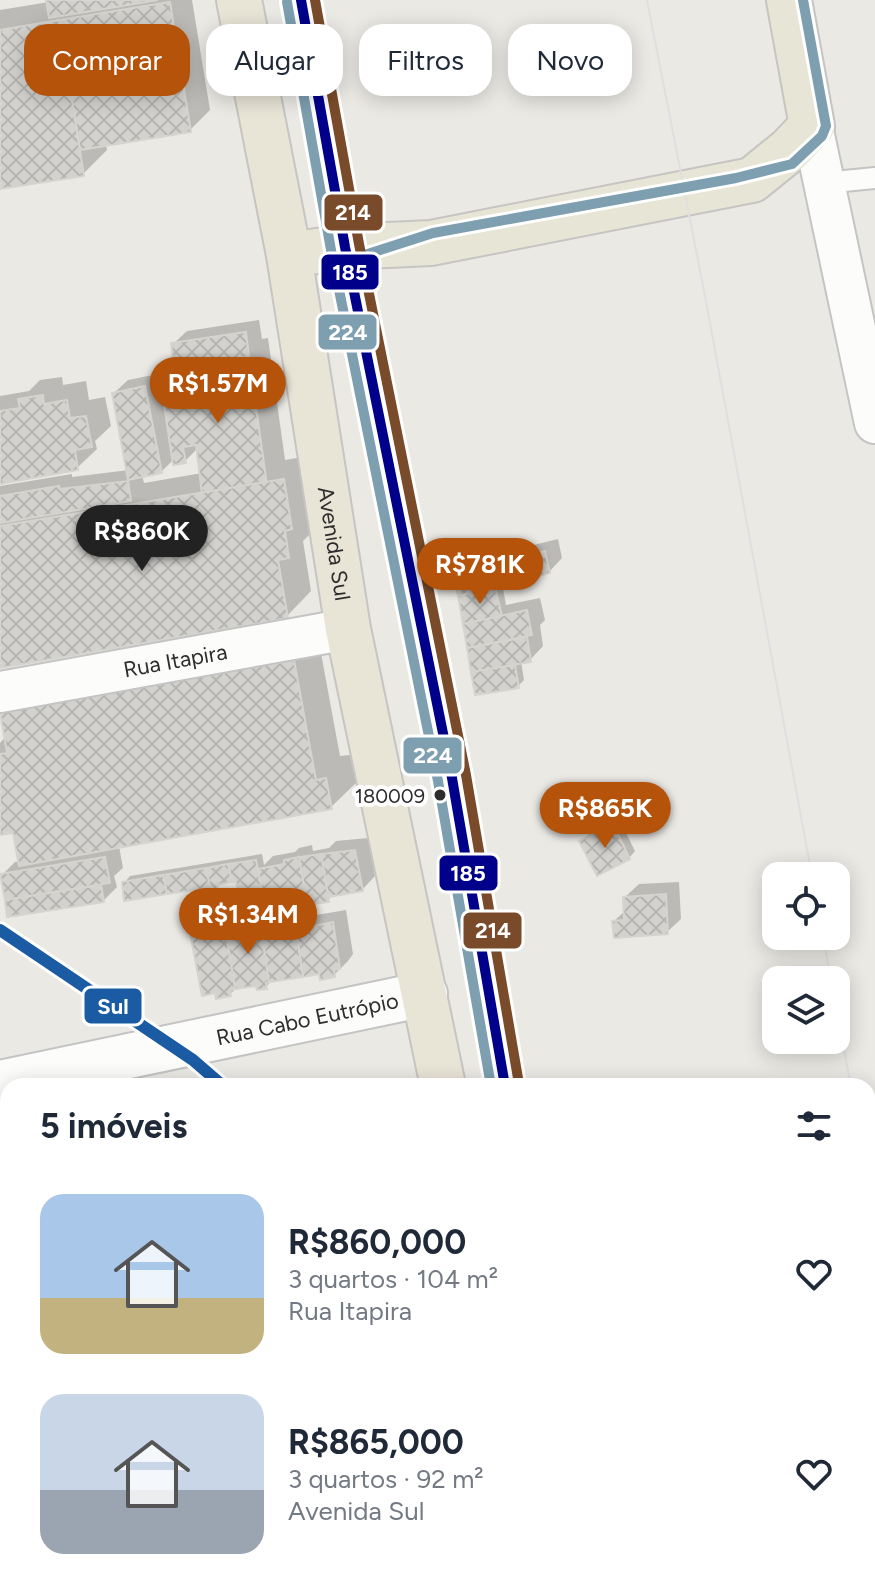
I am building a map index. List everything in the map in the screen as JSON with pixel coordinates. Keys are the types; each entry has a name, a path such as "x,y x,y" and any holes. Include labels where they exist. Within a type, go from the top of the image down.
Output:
{"highway":[{"name":"Avenida Sul","path":"239,0 289,255 348,629 441,1078"}],"main road":[{"path":"289,255 345,247 430,219 734,164 800,138 789,0"}],"street":[{"path":"800,138 824,183 875,423"},
{"name":"Rua Itapira","path":"0,692 348,629"},
{"name":"Rua Cabo Eutrópio","path":"24,1078 425,994"}],"lane":[{"path":"301,0 345,247 452,778 504,1078"},
{"path":"824,183 875,178"}],"building":[{"path":"46,0 158,0 49,18"},
{"path":"170,2 174,24 60,24 59,20"},
{"path":"59,20 60,24 35,24"},
{"path":"24,26 24,96 71,96 84,176 0,189 0,30"},
{"path":"71,96 185,96 191,132 80,150"},
{"path":"246,332 249,357 174,368 171,343"},
{"path":"249,357 267,485 202,494 196,445 183,447 186,463 173,465 164,404 179,402 174,368"},
{"path":"145,386 162,473 128,480 112,393"},
{"path":"43,395 44,404 67,400 70,418 86,416 92,447 75,450 78,470 0,484 0,411 20,408 18,399"},
{"path":"284,479 292,529 285,531 289,558 278,560 288,618 0,668 0,526"},
{"path":"128,481 131,501 0,523 0,496 59,486 60,489"},
{"path":"545,551 550,573 458,596 453,574"},
{"path":"495,587 502,616 463,624 458,596"},
{"path":"527,610 532,635 467,648 463,624"},
{"path":"527,637 531,662 471,672 467,648"},
{"path":"294,660 316,780 326,778 332,809 19,866 13,833 0,835 0,754 7,753 0,713"},
{"path":"515,665 519,688 475,695 471,672"},
{"path":"613,824 630,859 597,876 579,841"},
{"path":"355,850 363,891 328,897 321,854"},
{"path":"321,854 329,902 307,905 299,857"},
{"path":"105,857 110,883 5,900 0,874"},
{"path":"299,857 307,905 266,913 258,869 284,864 284,860"},
{"path":"256,860 266,913 243,916 236,882 232,882 228,864"},
{"path":"228,864 232,882 217,885 218,889 210,891 206,868"},
{"path":"206,868 210,888 167,894 163,875"},
{"path":"163,875 167,894 124,901 122,882"},
{"path":"101,885 104,902 7,917 5,900"},
{"path":"666,894 668,934 614,938 612,921 624,920 623,897"},
{"path":"260,922 269,982 266,983 267,989 257,990 256,986 235,989 225,927"},
{"path":"333,922 340,969 334,970 335,977 320,980 319,974 303,977 296,930"},
{"path":"225,927 235,989 230,990 231,996 216,999 215,993 202,996 190,933"},
{"path":"296,930 303,977 269,982 262,935"}],"tram line":[{"path":"647,0 809,862"},
{"path":"826,950 828,966"},
{"path":"845,1054 849,1078"}],"metro line":[{"name":"Sul","path":"0,930 193,1060 214,1078"}],"transit line":[{"name":"185","path":"301,0 345,247 452,778 504,1078"},
{"name":"214","path":"315,0 359,244 466,775 518,1078"},
{"name":"224","path":"349,260 433,233 736,178 792,164 822,136 826,126 803,0"},
{"name":"224","path":"287,2 331,250 438,781 490,1078"}],"place":[{"name":"180009","path":"440,795"}]}
